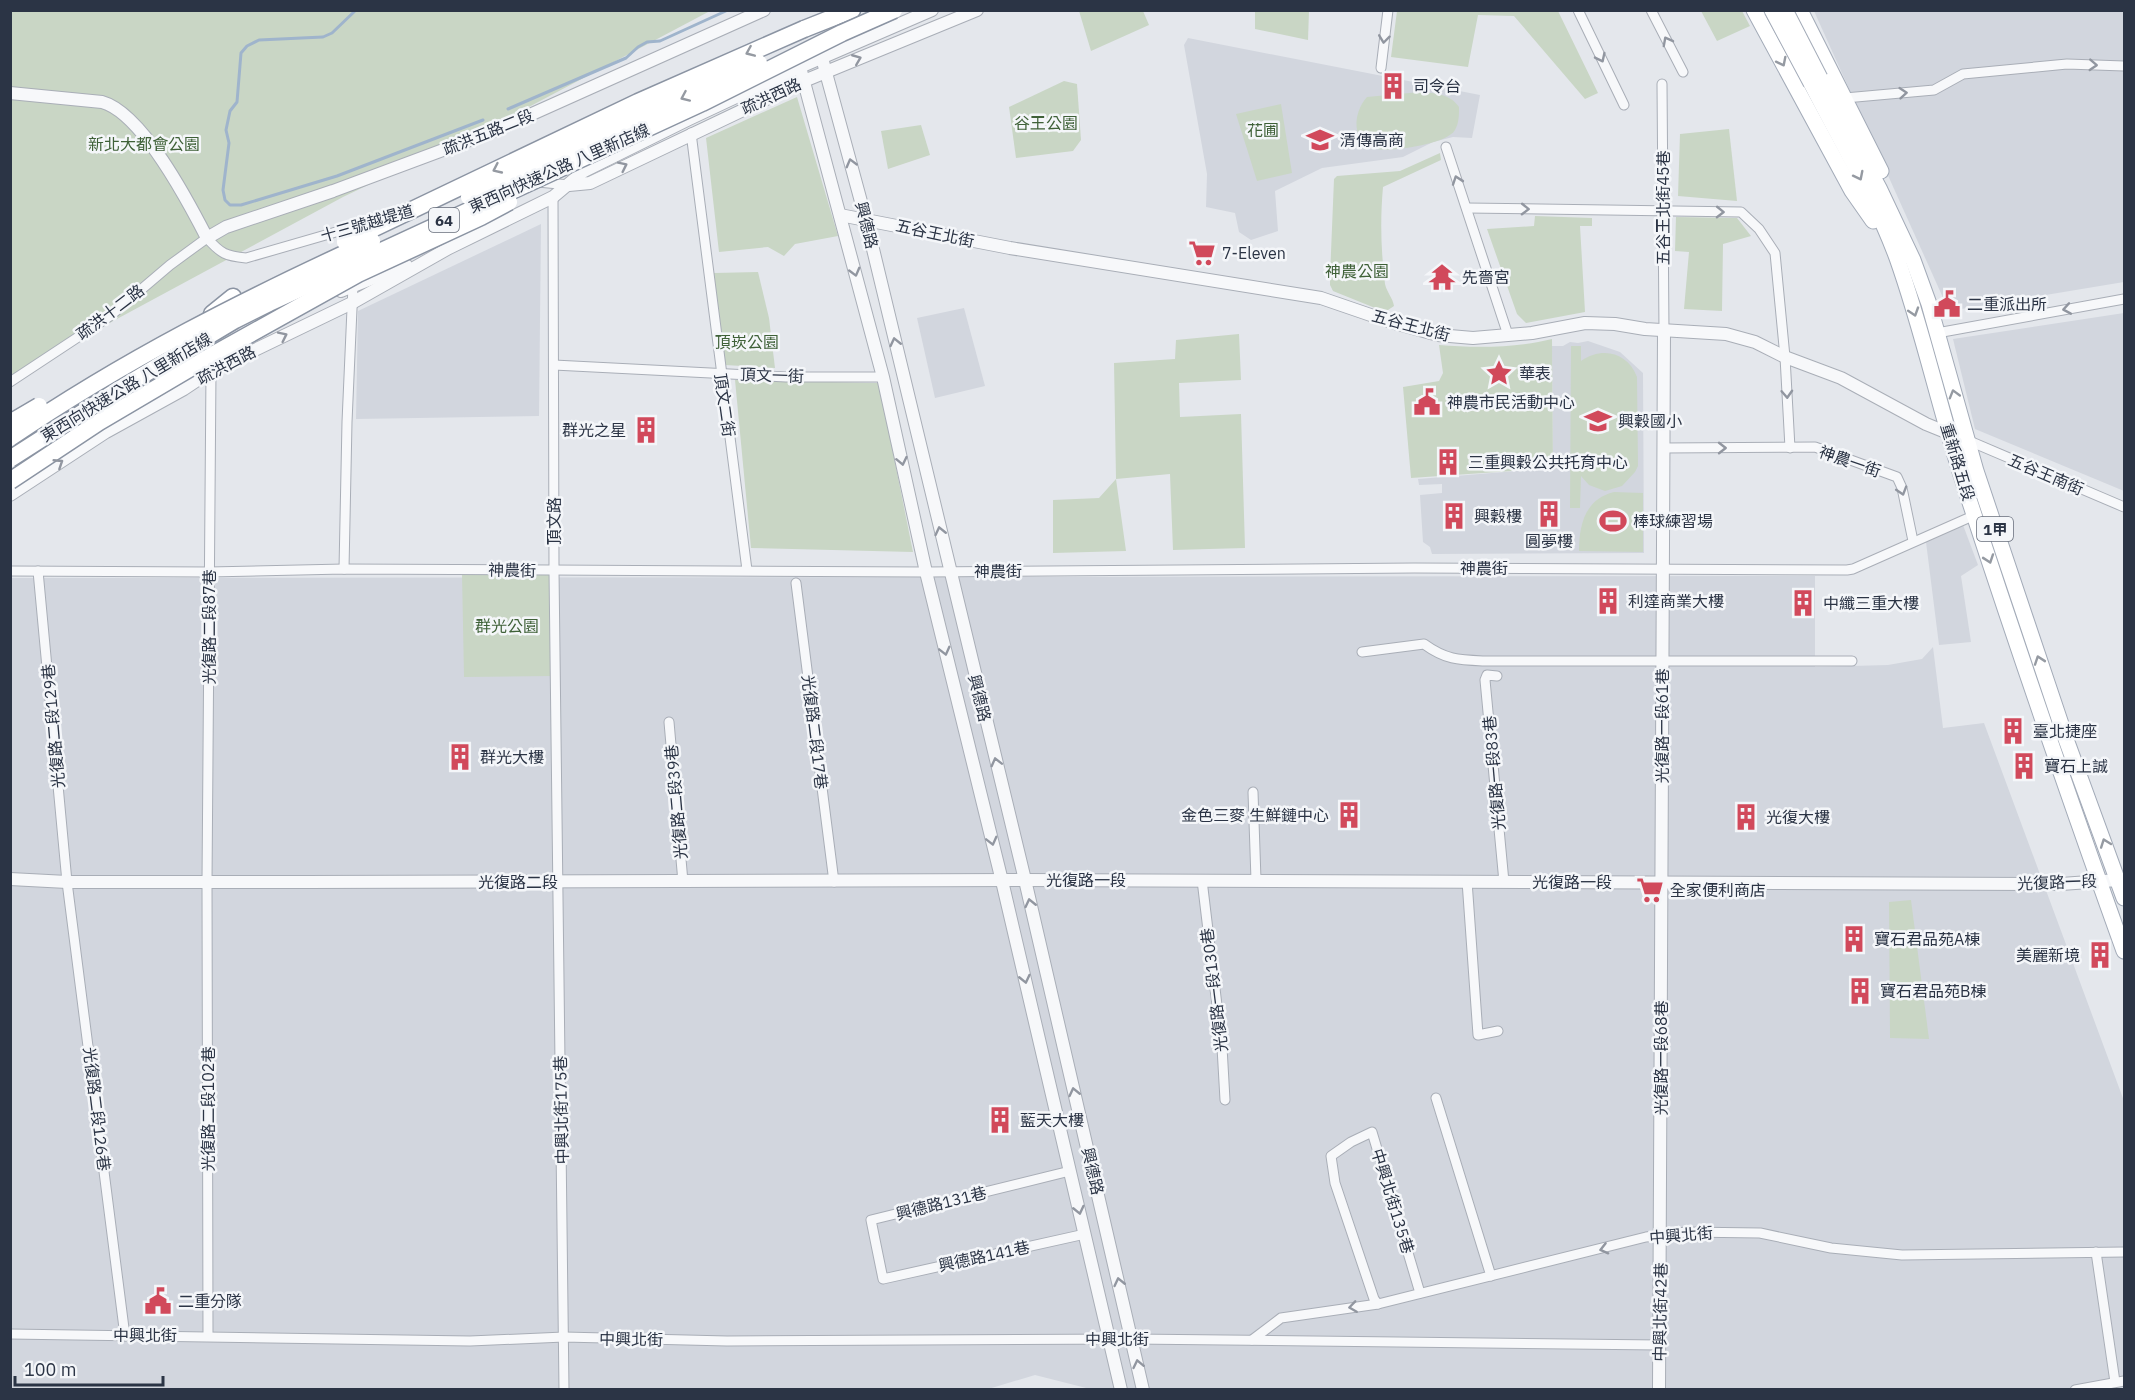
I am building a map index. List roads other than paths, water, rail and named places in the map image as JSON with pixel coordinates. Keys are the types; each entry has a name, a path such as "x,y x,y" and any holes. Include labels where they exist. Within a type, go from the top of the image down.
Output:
{"highway":[{"path":"10,423 183,322 232,297 648,98 852,10"},
{"name":"東西向快速公路 八里新店線","path":"10,438 73,397 177,336 294,277 872,10"},
{"name":"東西向快速公路 八里新店線","path":"10,459 118,390 236,320 365,257 702,103 842,33 894,10"},
{"path":"10,481 99,422 216,353 358,274 481,217 621,140"},
{"path":"10,446 166,346 210,316 232,297"}],"main road":[{"path":"1754,10 1852,191 1896,256"},
{"name":"1甲","path":"1772,10 1815,80"},
{"name":"1甲","path":"1785,10 1815,80"},
{"path":"1800,10 1881,170 1901,234"},
{"name":"重新路五段","path":"1815,80 1896,256 1975,515 2124,951"},
{"name":"重新路五段","path":"1815,80 1901,234 1913,260 1937,333 1967,440 2067,742 2124,898"}],"street":[{"name":"疏洪五路二段","path":"207,238 226,227 333,191 494,131 764,10"},
{"name":"疏洪西路","path":"10,495 106,432 211,371 352,303 449,248 553,197 584,171 800,67 932,10"},
{"name":"疏洪西路","path":"568,185 590,183 804,81 977,10"},
{"path":"1381,68 1388,10"},
{"path":"1578,10 1624,105"},
{"path":"1651,10 1683,72"},
{"name":"興德路","path":"822,58 867,220 1143,1389"},
{"path":"1845,98 1934,90 1963,74 2067,64 2124,66"},
{"name":"興德路","path":"800,67 883,377 926,572 1002,881 1121,1389"},
{"name":"五谷王北街45巷","path":"1662,84 1664,331"},
{"path":"10,93 102,102 112,105 124,114 151,144 207,238"},
{"name":"頂文二街","path":"691,133 747,570"},
{"path":"1446,147 1509,335"},
{"name":"十三號越堤道","path":"207,238 219,252 246,258 517,179 568,185"},
{"name":"頂文路","path":"553,197 558,882"},
{"path":"1467,208 1741,212 1759,229 1775,253 1785,357 1790,448"},
{"name":"五谷王北街","path":"840,215 1010,248 1321,298 1438,335 1473,338 1509,335 1540,332 1585,322 1664,331 1726,334 1755,342 1785,357 1841,378 1926,424 1967,440"},
{"name":"疏洪十二路","path":"10,382 110,316 170,265 207,238"},
{"name":"疏洪西路","path":"10,471 182,366 265,321 449,248"},
{"path":"344,569 353,286"},
{"path":"1937,333 2124,299"},
{"name":"光復路一段61巷","path":"1661,882 1664,331"},
{"name":"頂文一街","path":"554,365 786,376 883,377"},
{"name":"光復路二段87巷","path":"207,882 211,371"},
{"name":"五谷王南街","path":"1967,440 2124,507"},
{"name":"神農一街","path":"1664,448 1815,447 1897,477 1902,488 1913,541"},
{"name":"神農街","path":"10,571 209,572 344,569 950,572 1414,568 1853,569 1975,515"},
{"name":"光復路二段129巷","path":"38,571 67,882"},
{"name":"光復路二段17巷","path":"796,583 834,882"},
{"path":"1362,652 1424,644 1439,655 1454,660 1852,661"},
{"name":"光復路一段83巷","path":"1497,676 1488,675 1485,680 1504,882"},
{"name":"光復路二段39巷","path":"669,722 683,882"},
{"path":"1253,792 1256,880"},
{"name":"光復路二段","path":"10,879 67,882 1024,880"},
{"name":"光復路一段","path":"1024,880 2061,884 2118,880"},
{"name":"光復路一段130巷","path":"1202,880 1222,1047 1225,1100"},
{"path":"1467,881 1478,1035 1498,1031"},
{"name":"光復路二段126巷","path":"67,882 125,1336"},
{"name":"光復路二段102巷","path":"207,882 208,1336"},
{"name":"中興北街175巷","path":"558,882 564,1389"},
{"name":"光復路一段68巷","path":"1661,882 1661,1235"},
{"path":"1436,1098 1491,1276"},
{"name":"中興北街135巷","path":"1378,1304 1374,1299 1335,1183 1330,1160 1337,1151 1372,1132 1420,1293"},
{"name":"興德路131巷","path":"883,1278 871,1220 1070,1171"},
{"name":"中興北街","path":"1252,1340 1281,1318 1378,1304 1661,1235 1686,1232 1760,1233 1831,1248 1902,1255 2124,1252"},
{"name":"興德路141巷","path":"883,1278 1085,1234"},
{"name":"中興北街42巷","path":"1659,1389 1661,1235"},
{"path":"2075,1389 2120,1382 2097,1252"},
{"name":"中興北街","path":"10,1334 470,1341 564,1337 727,1341 1132,1339 1660,1345"}],"waterway":[{"path":"356,10 332,33 323,37 259,40 247,46 241,53 237,102 230,111 226,130 229,143 223,190 225,200 230,205 241,205 337,176 483,120"},
{"path":"508,109 626,58 647,42 660,41 728,10"}],"place":[{"name":"司令台","path":"1393,86"},
{"name":"清傳高商","path":"1320,140"},
{"name":"7-Eleven","path":"1202,253"},
{"name":"先嗇宮","path":"1442,277"},
{"name":"二重派出所","path":"1947,304"},
{"name":"華表","path":"1499,373"},
{"name":"神農市民活動中心","path":"1427,402"},
{"name":"興穀國小","path":"1598,421"},
{"name":"群光之星","path":"646,430"},
{"name":"三重興穀公共托育中心","path":"1448,462"},
{"name":"圓夢樓","path":"1549,514"},
{"name":"興穀樓","path":"1454,516"},
{"name":"棒球練習場","path":"1613,521"},
{"name":"利達商業大樓","path":"1608,601"},
{"name":"中纖三重大樓","path":"1803,603"},
{"name":"臺北捷座","path":"2013,731"},
{"name":"群光大樓","path":"460,757"},
{"name":"寶石上誠","path":"2024,766"},
{"name":"金色三麥 生鮮鏈中心","path":"1349,815"},
{"name":"光復大樓","path":"1746,817"},
{"name":"全家便利商店","path":"1650,890"},
{"name":"寶石君品苑A棟","path":"1854,939"},
{"name":"美麗新境","path":"2100,955"},
{"name":"寶石君品苑B棟","path":"1860,991"},
{"name":"藍天大樓","path":"1000,1120"},
{"name":"二重分隊","path":"158,1301"}],"park label":[{"name":"谷王公園","path":"1046,123"},
{"name":"花圃","path":"1263,130"},
{"name":"新北大都會公園","path":"144,144"},
{"name":"神農公園","path":"1357,271"},
{"name":"頂崁公園","path":"747,342"},
{"name":"群光公園","path":"507,626"}]}
